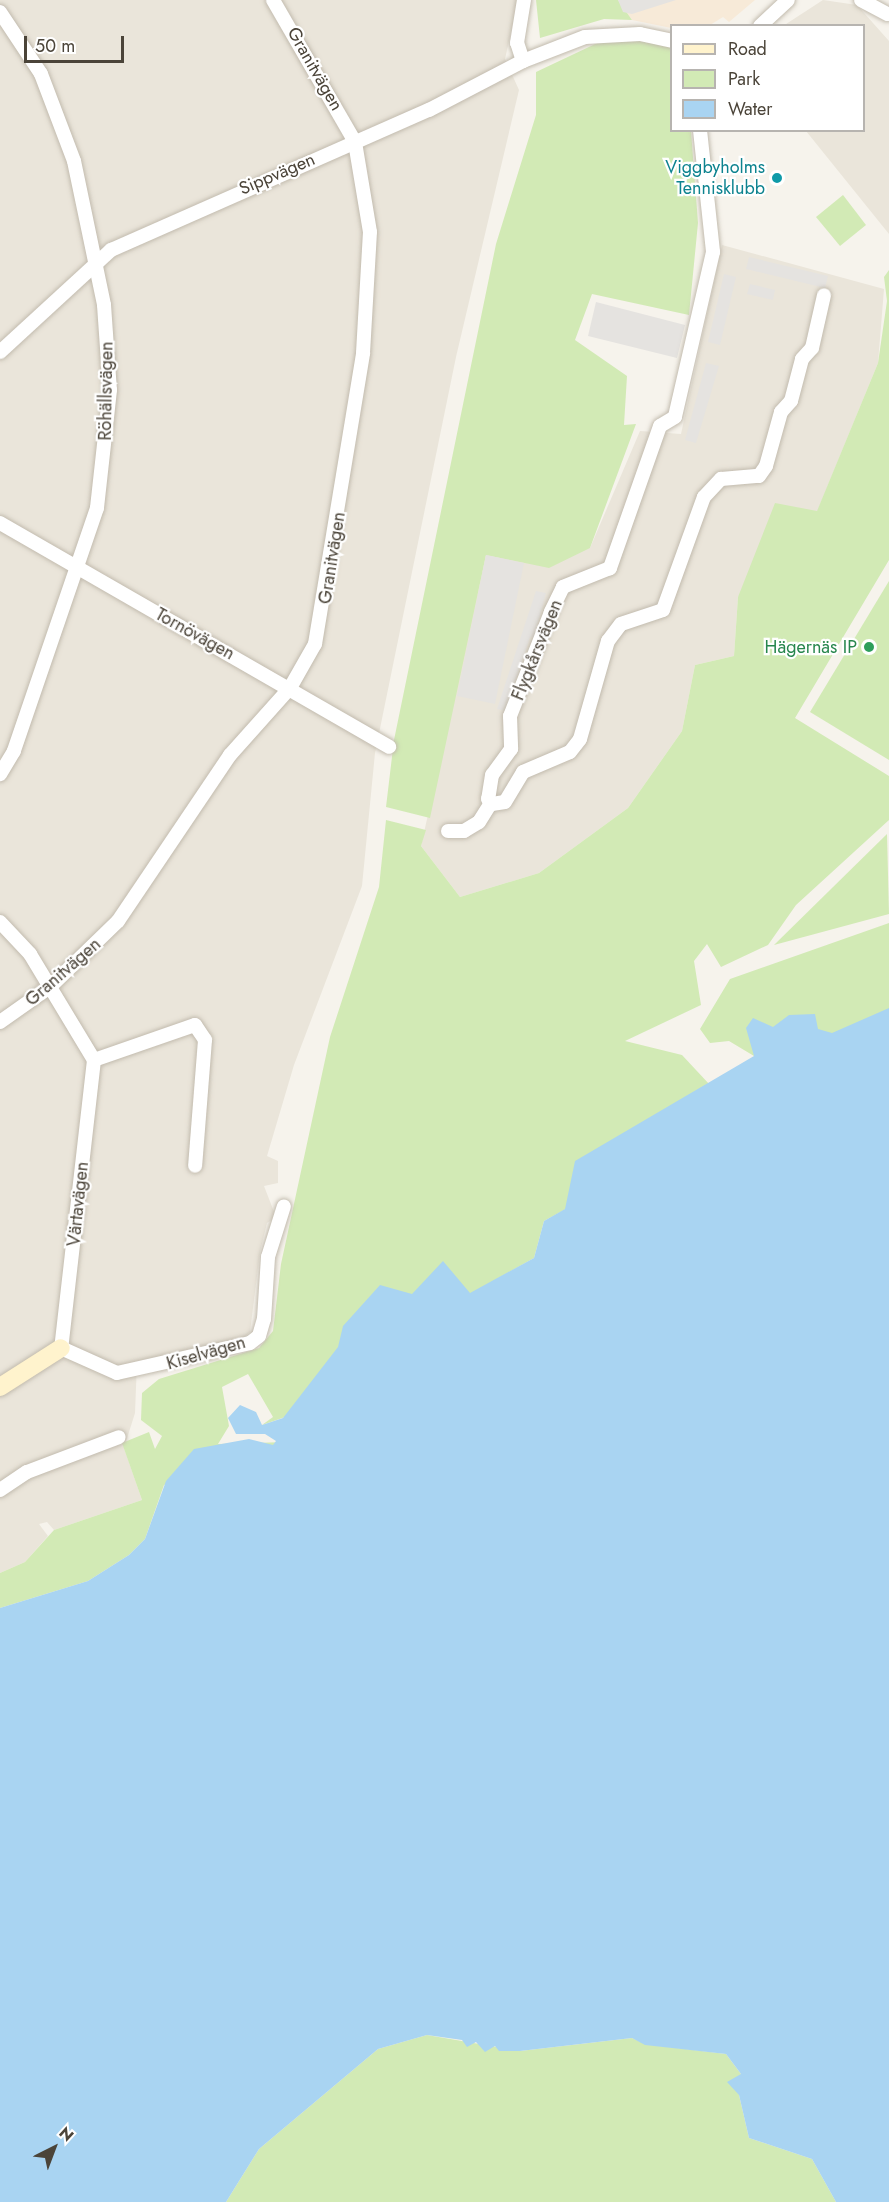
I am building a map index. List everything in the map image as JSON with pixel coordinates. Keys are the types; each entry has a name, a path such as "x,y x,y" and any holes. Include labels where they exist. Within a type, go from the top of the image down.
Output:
{"street":[{"name":"Granitvägen","path":"0,1022 51,986 118,921 230,755 290,688 315,644 324,610 363,353 370,232 355,142 273,0"},
{"path":"523,61 517,43 524,0"},
{"path":"762,24 788,0"},
{"path":"861,0 888,15"},
{"path":"879,0 888,15"},
{"name":"Röhällsvägen","path":"0,12 28,51 53,101 85,202 110,346 110,390 97,508 75,566 14,751 0,774"},
{"name":"Sippvägen","path":"0,352 96,259 220,198 355,142 523,61 585,36 623,33 670,40"},
{"name":"Flygkårsvägen","path":"491,803 492,775 511,749 510,716 550,612 563,586 610,568 660,426 675,417 713,252 700,132"},
{"path":"448,831 464,831 479,822 491,803 505,802 523,772 570,752 580,739 608,641 621,624 663,610 673,594 704,497 721,479 759,476 766,466 781,412 792,401 802,359 812,348 824,295"},
{"name":"Tornövägen","path":"0,524 290,688 389,747"},
{"path":"0,922 51,986 94,1060 195,1025 204,1040 195,1166"},
{"name":"Värtavägen","path":"60,1348 94,1060"},
{"name":"Kiselvägen","path":"60,1348 117,1373 250,1343 259,1336 264,1319 268,1257 284,1206"},
{"path":"0,1387 60,1348"},
{"path":"0,1490 27,1472 119,1437"}],"shaded area":[{"path":"0,0 518,0 505,59 519,90 456,357 375,753 362,886 294,1065 267,1156 278,1161 278,1183 264,1186 276,1217 267,1223 260,1252 250,1332 239,1342 137,1362 135,1413 124,1448 142,1500 54,1530 47,1522 39,1524 48,1536 25,1562 0,1573"},
{"path":"618,0 755,0 729,22 723,17 712,24 670,24 670,28 632,20"},
{"path":"618,0 676,0 632,14 623,12"},
{"path":"823,0 857,5 889,41 889,234 807,132 865,132 865,24 786,24"},
{"path":"722,245 884,289 878,363 817,512 738,597 734,656 695,665 682,731 628,808 539,873 460,897 421,846 486,555 590,548 640,431 681,434"},
{"path":"749,257 828,276 825,288 746,269"},
{"path":"724,274 736,277 720,345 708,342"},
{"path":"750,284 775,290 773,300 747,294"},
{"path":"596,302 685,325 677,358 588,336"},
{"path":"706,363 719,366 696,443 685,440"},
{"path":"486,555 524,563 495,704 457,696"},
{"path":"536,591 546,593 534,638 530,637 506,711 497,709"}],"green space":[{"path":"536,0 618,0 632,20 604,19 540,38"},
{"path":"610,37 670,46 670,132 691,132 698,223 689,315 592,294 575,340 627,376 624,425 636,424 590,548 549,568 486,555 430,818 386,807 394,740 496,244 536,115 536,72"},
{"path":"843,195 866,225 840,246 816,217"},
{"path":"889,270 889,560 795,718 889,776 889,820 796,905 768,945 721,967 707,944 694,961 701,1005 625,1041 682,1055 710,1085 722,1123 544,1221 534,1258 495,1280 404,1376 262,1425 273,1417 248,1374 222,1387 229,1426 218,1444 285,1442 164,1485 145,1539 129,1555 88,1581 0,1608 0,1573 25,1562 54,1530 142,1500 122,1443 149,1432 155,1449 162,1436 141,1420 142,1393 159,1379 259,1348 273,1331 281,1264 330,1037 379,887 386,820 426,830 421,846 460,897 539,873 628,808 682,731 695,665 734,656 738,597 775,503 817,511 878,363 887,301 884,277"},
{"name":"Hägernäs IP","path":"889,581 889,760 810,712"},
{"path":"887,834 889,914 774,945"},
{"path":"889,923 889,1040 754,1056 729,1041 710,1043 700,1029 730,979"},
{"path":"427,2035 520,2051 632,2038 645,2044 726,2054 741,2074 739,2095 749,2138 812,2159 836,2202 226,2202 259,2149 378,2049"}],"water":[{"path":"889,1008 889,2202 836,2202 812,2159 749,2138 739,2095 727,2082 741,2074 726,2054 645,2045 632,2038 520,2051 499,2051 495,2046 485,2052 476,2042 467,2047 462,2040 427,2035 378,2049 259,2149 226,2202 0,2202 0,1608 88,1581 129,1555 145,1539 166,1481 194,1449 249,1439 273,1445 276,1441 265,1434 236,1434 228,1418 240,1405 256,1412 262,1425 283,1418 338,1347 343,1326 380,1285 412,1294 443,1261 470,1293 534,1258 544,1221 565,1209 575,1161 754,1056 746,1028 753,1018 773,1027 789,1015 815,1014 818,1029 832,1033"}],"place":[{"name":"Viggbyholms Tennisklubb","path":"777,178"},
{"name":"Hägernäs IP","path":"869,647"}]}
